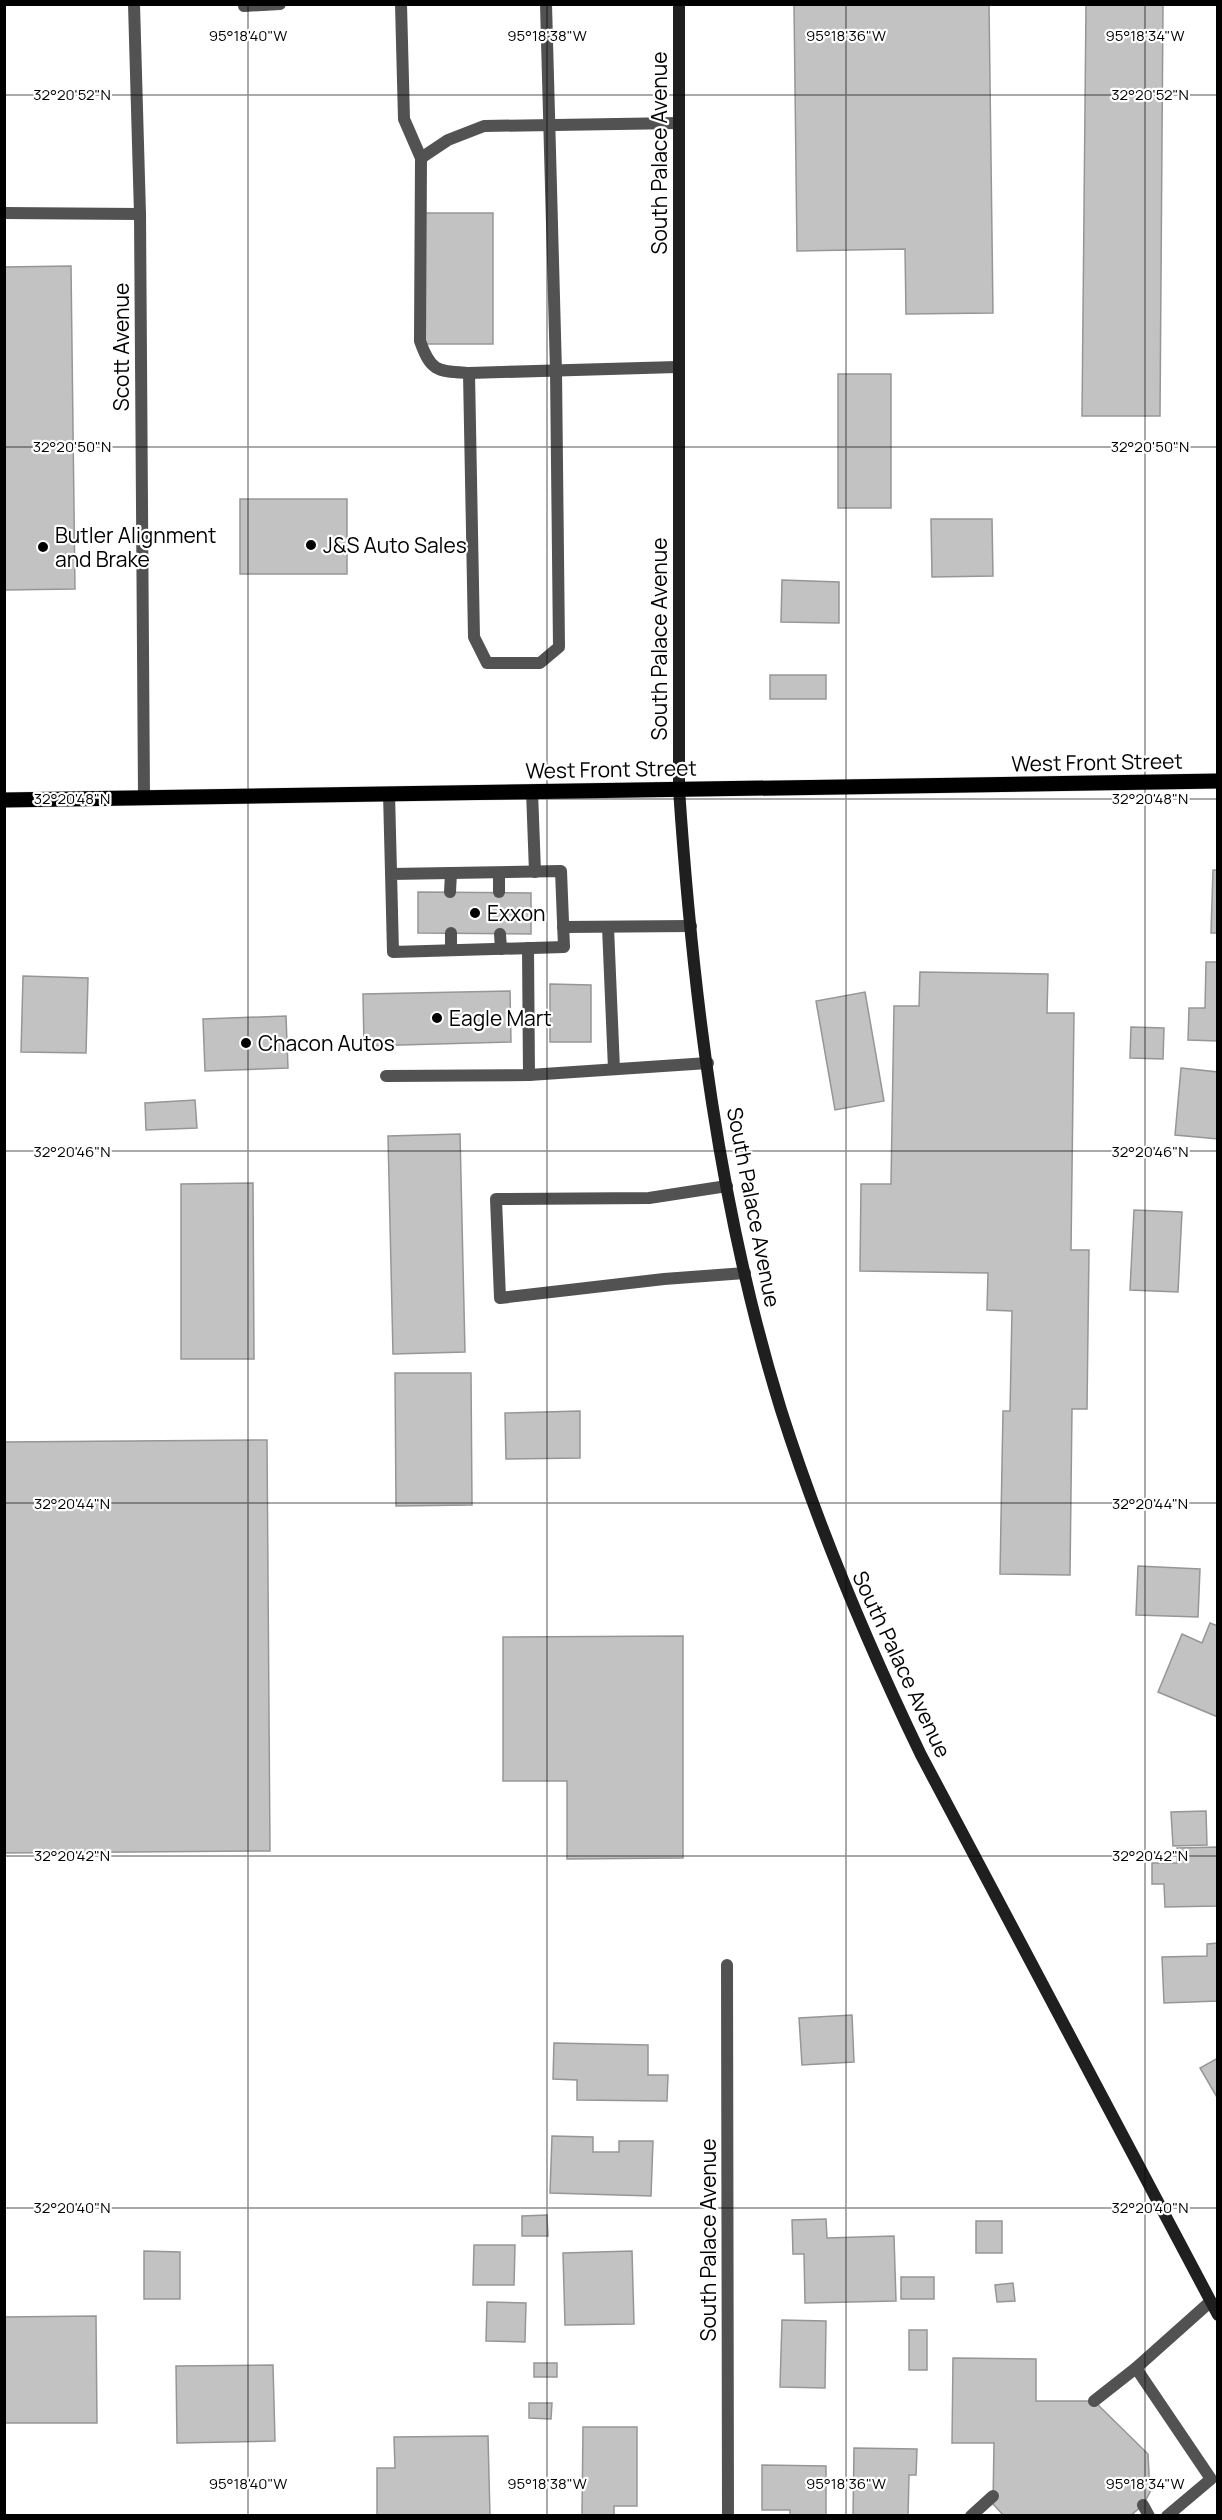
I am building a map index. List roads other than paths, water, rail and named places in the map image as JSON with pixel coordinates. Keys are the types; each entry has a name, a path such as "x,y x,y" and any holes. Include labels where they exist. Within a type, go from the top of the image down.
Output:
{"main road":[{"name":"South Palace Avenue","path":"679,4 677,367 680,789 691,926 708,1063 727,1186 745,1273 781,1407 807,1490 838,1572 882,1674 921,1755 1218,2315"},
{"name":"West Front Street","path":"4,800 144,796 1218,781"}],"street":[{"name":"Scott Avenue","path":"134,4 140,214 144,796"},
{"path":"244,6 280,4"},
{"path":"401,4 405,119 421,158 420,341 428,362 444,372 469,373 677,367"},
{"path":"469,373 474,637 487,663 540,663 560,648 556,371 546,4"},
{"path":"421,158 448,140 484,126 679,123"},
{"path":"4,213 140,214"},
{"path":"532,791 535,872"},
{"path":"389,793 391,874 393,952 564,947 561,871 391,874"},
{"path":"450,892 451,873"},
{"path":"499,873 499,892"},
{"path":"563,927 691,926"},
{"path":"608,927 614,1069"},
{"path":"451,933 451,950"},
{"path":"500,934 501,949"},
{"path":"528,948 529,1075"},
{"path":"386,1076 529,1075 708,1063"},
{"path":"727,1186 649,1198 496,1199 500,1298 664,1279 745,1273"},
{"name":"South Palace Avenue","path":"727,1965 728,2516"},
{"path":"1094,2401 1136,2368 1210,2302"},
{"path":"1136,2368 1214,2477 1167,2516"},
{"path":"971,2516 993,2496"}],"place":[{"name":"J&S Auto Sales","path":"311,545"},
{"name":"Butler Alignment and Brake","path":"43,547"},
{"name":"Exxon","path":"475,913"},
{"name":"Eagle Mart","path":"437,1018"},
{"name":"Chacon Autos","path":"246,1043"}]}
